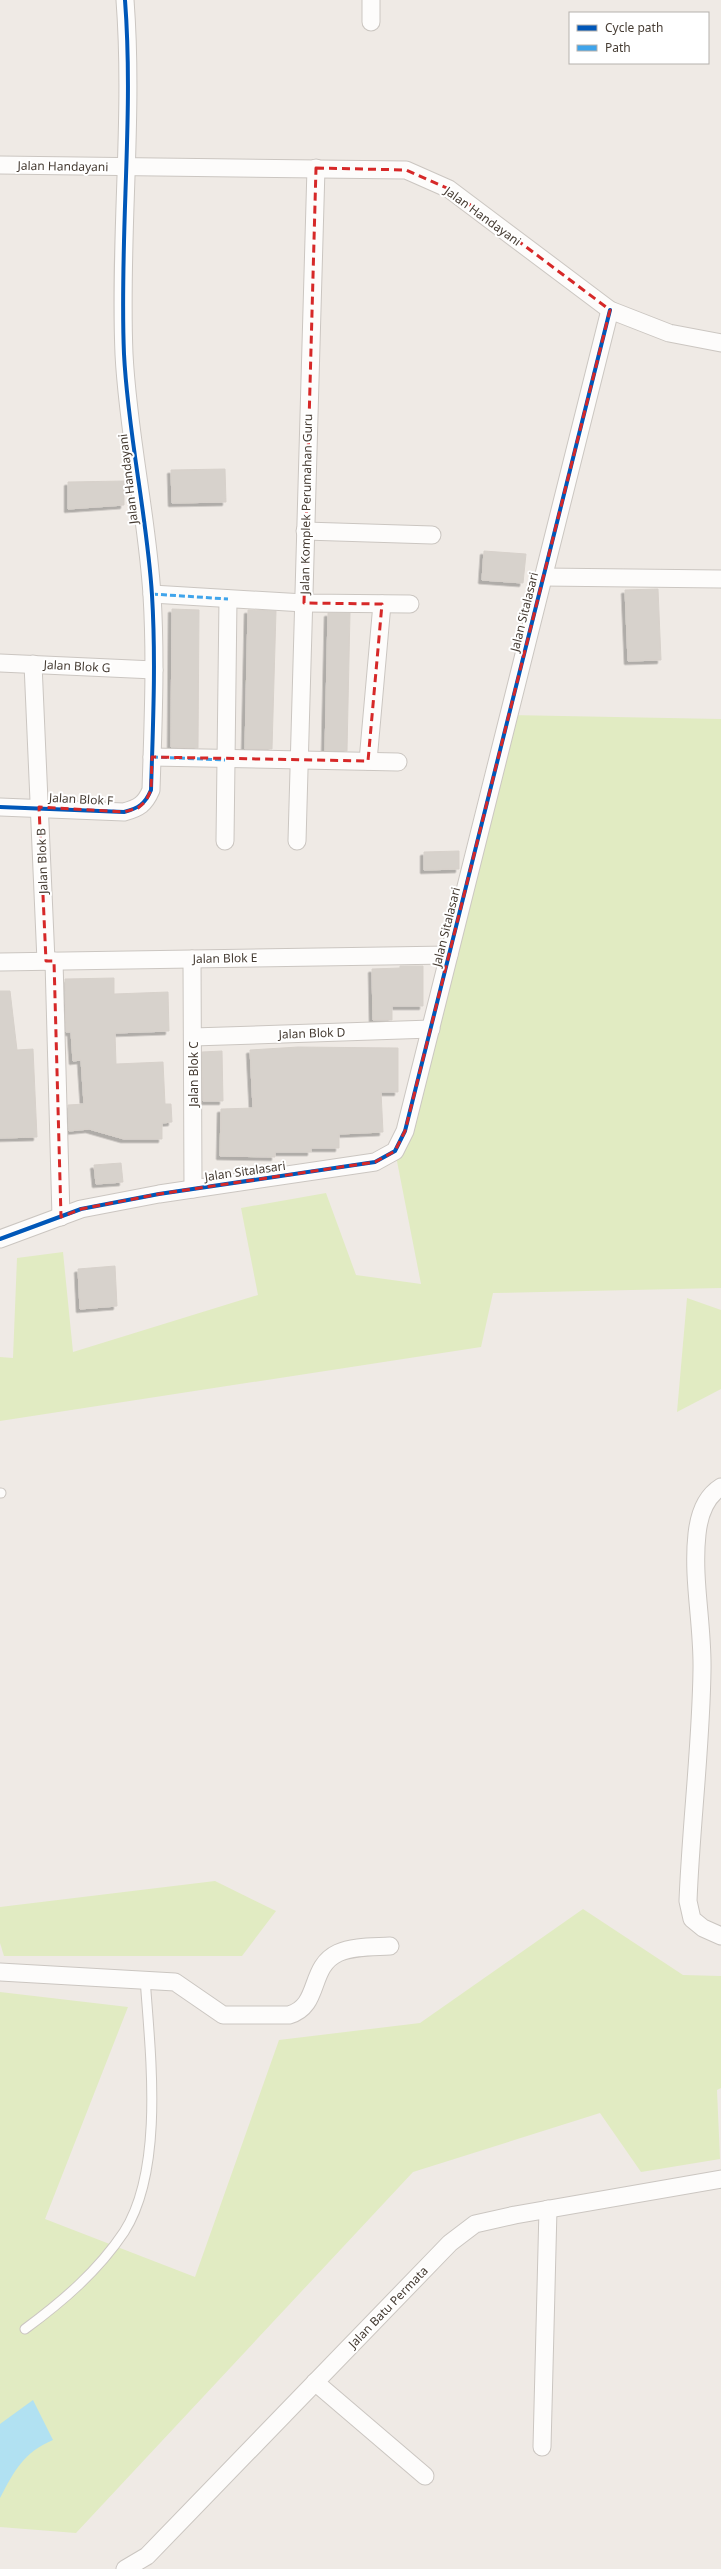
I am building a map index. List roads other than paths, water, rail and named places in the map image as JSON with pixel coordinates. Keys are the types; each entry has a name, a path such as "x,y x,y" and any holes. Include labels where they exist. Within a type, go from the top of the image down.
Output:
{"street":[{"path":"125,0 128,47 126,166"},
{"path":"371,0 371,22"},
{"name":"Jalan Handayani","path":"0,165 406,170 449,189 610,310 669,333 721,343"},
{"name":"Jalan Handayani","path":"126,166 122,304 124,357 152,594 154,670 151,790"},
{"name":"Jalan Komplek Perumahan Guru","path":"297,841 298,760 304,603 316,168"},
{"name":"Jalan Sitalasari","path":"0,1239 82,1209 194,1189 376,1162 396,1151 405,1132 610,310"},
{"path":"305,531 432,535"},
{"path":"543,577 721,578"},
{"path":"152,594 304,603 410,604"},
{"path":"225,841 224,760 228,599"},
{"path":"368,761 382,604"},
{"name":"Jalan Blok G","path":"0,663 154,670"},
{"name":"Jalan Blok B","path":"34,664 39,807 50,961 61,1217"},
{"path":"152,757 224,760 398,762"},
{"name":"Jalan Blok F","path":"0,807 39,807 124,812 142,805 151,790"},
{"name":"Jalan Blok E","path":"0,962 449,955"},
{"name":"Jalan Blok C","path":"192,959 194,1189"},
{"name":"Jalan Blok D","path":"193,1037 431,1029"},
{"path":"721,1487 712,1493 702,1510 697,1534 696,1574 702,1669 688,1901 692,1918 703,1928 721,1936"},
{"path":"0,1972 145,1978 176,1982 215,2012 223,2015 289,2015 298,2013 307,2006 319,1973 329,1959 339,1953 390,1946"},
{"name":"Jalan Batu Permata","path":"126,2569 147,2556 450,2243 475,2224 548,2209 721,2179"},
{"path":"542,2447 548,2209"},
{"path":"315,2382 425,2476"}],"lane":[{"path":"25,2329 58,2305 89,2276 124,2231 138,2202 148,2154 153,2106 145,1978"}],"water":[{"path":"33,2400 53,2440 34,2451 21,2463 10,2479 0,2498 0,2424"}]}
